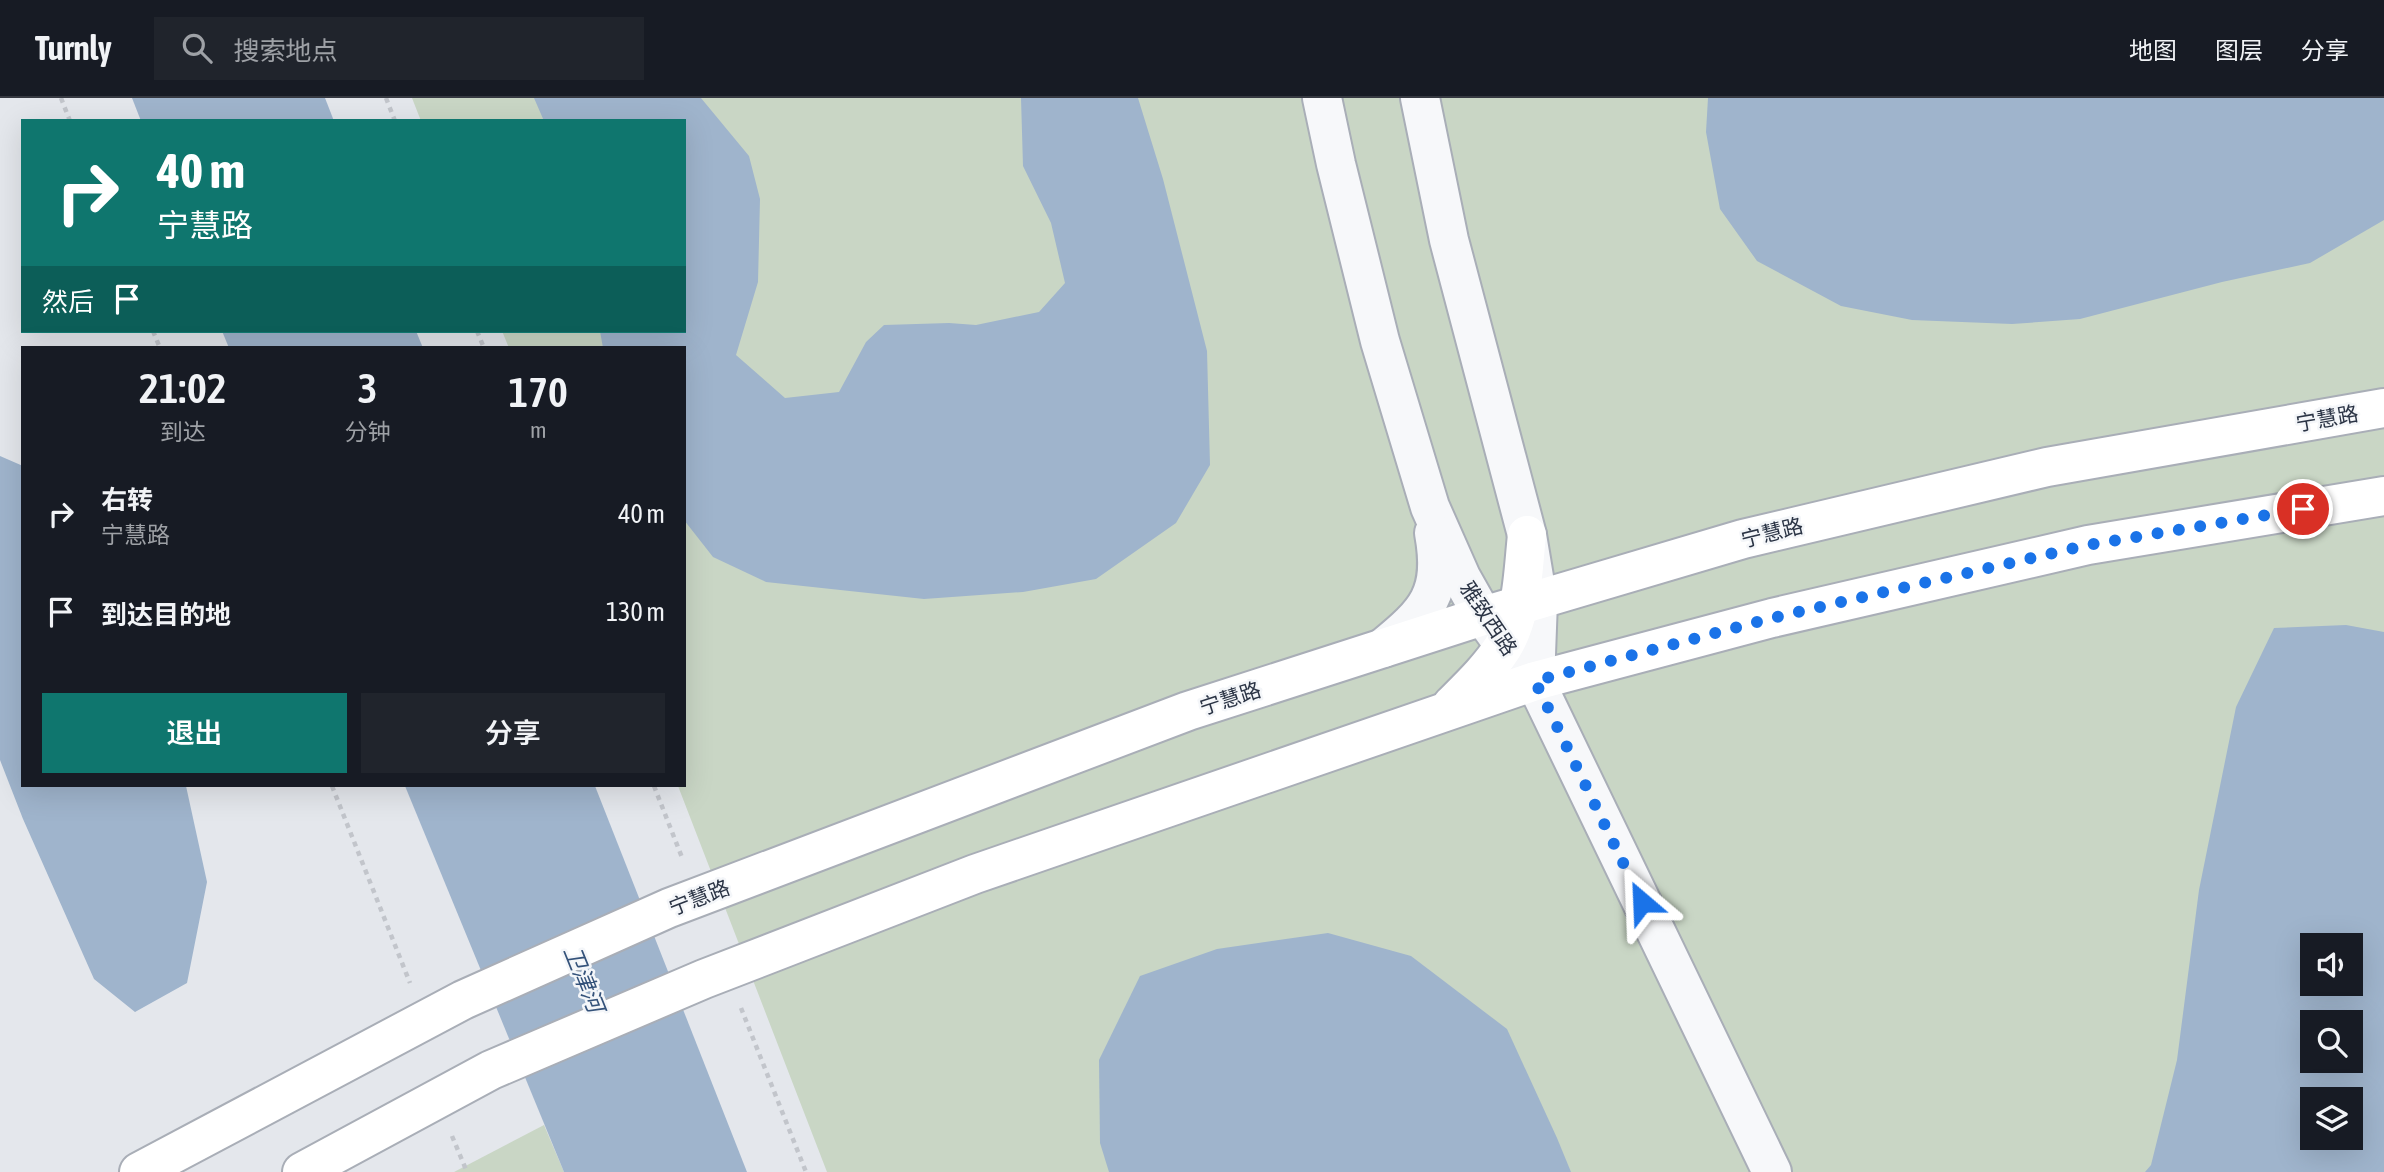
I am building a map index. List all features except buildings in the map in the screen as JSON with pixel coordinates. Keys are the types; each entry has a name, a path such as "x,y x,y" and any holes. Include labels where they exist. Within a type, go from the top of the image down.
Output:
{"main road":[{"name":"宁慧路","path":"139,1172 463,1000 683,903 1188,711 1383,648 1511,617 1743,539 2034,470 2384,408"},
{"path":"302,1172 491,1070 715,974 975,874 1535,681 1772,618 2088,545 2384,496"},
{"path":"1445,712 1483,674 1511,617"}],"street":[{"name":"雅致西路","path":"1322,98 1380,341 1430,507 1461,577 1511,617 1535,681"},
{"name":"雅致西路","path":"1420,98 1449,240 1527,535 1511,617 1535,681"},
{"path":"1383,648 1418,618 1436,585 1438,564 1430,507"},
{"path":"1535,681 1772,1172"}],"path":[{"path":"61,98 69,119"},
{"path":"386,98 394,119"},
{"path":"332,787 425,1020"},
{"path":"654,787 683,903"},
{"path":"715,974 806,1172"}],"green space":[{"path":"412,98 2384,98 2384,1172 827,1172 678,787 686,787 686,346 508,346 503,333 686,333 686,119 420,119"},
{"path":"544,1125 564,1172 454,1172"}],"water":[{"path":"132,98 325,98 333,119 140,119"},
{"path":"534,98 701,98 749,156 760,199 758,282 736,355 785,398 839,392 866,342 884,325 976,325 1039,312 1065,283 1051,223 1023,166 1021,98 1138,98 1163,179 1207,351 1210,465 1176,523 1096,579 1023,592 924,599 766,582 713,557 686,523 686,346 603,346 600,333 686,333 686,119 543,119"},
{"path":"1708,98 2384,98 2384,220 2310,263 2222,282 2080,319 2012,324 1912,320 1841,306 1757,261 1720,209 1706,132"},
{"path":"223,333 417,333 422,346 228,346"},
{"path":"0,456 21,465 21,787 186,787 207,882 187,983 135,1012 94,979 23,819 0,760"},
{"path":"2346,625 2384,632 2384,1172 2145,1172 2151,1165 2177,1060 2199,890 2236,707 2274,628"},
{"name":"卫津河","path":"405,787 595,787 747,1172 564,1172"},
{"path":"1328,933 1411,956 1507,1029 1571,1172 1109,1172 1100,1143 1099,1060 1140,976 1217,949"}],"route":[{"path":"1642,902 1535,681 1772,618 2088,545 2303,509"}]}
